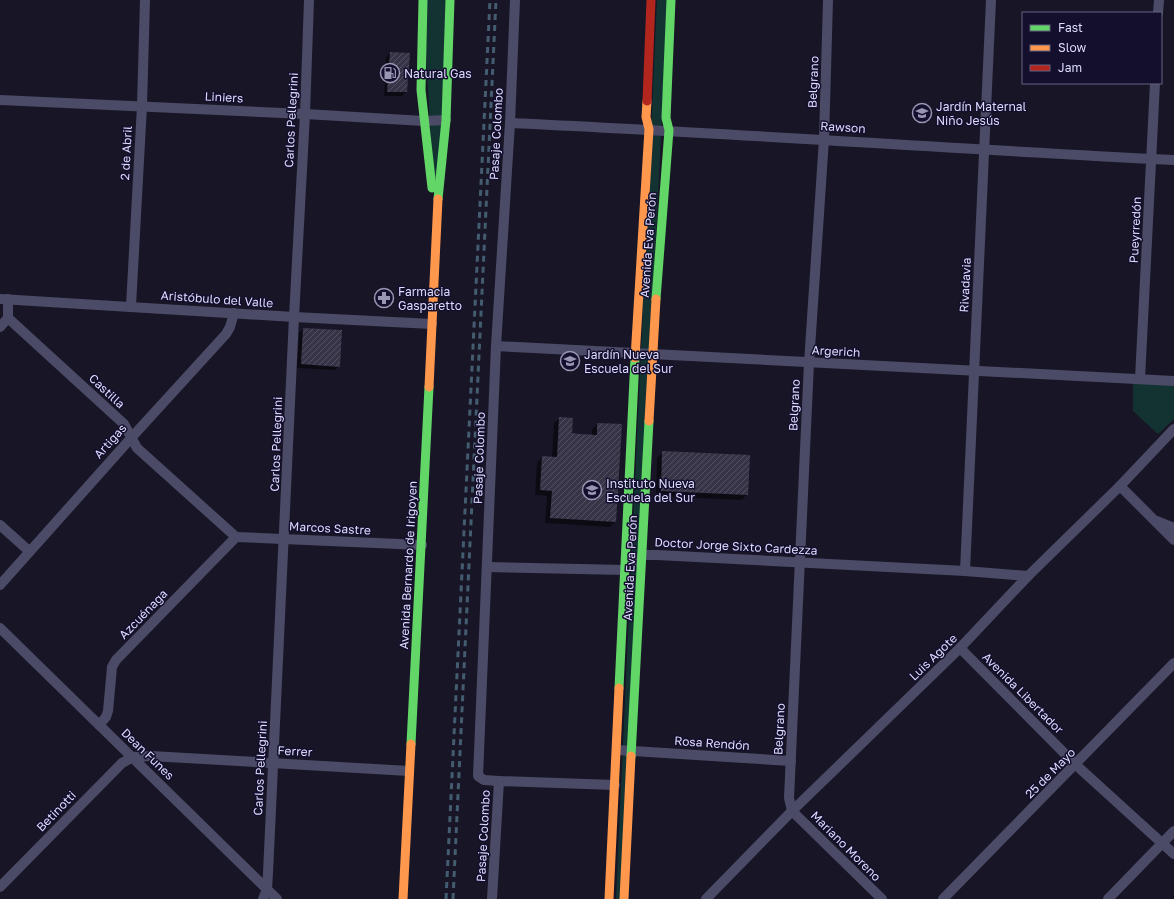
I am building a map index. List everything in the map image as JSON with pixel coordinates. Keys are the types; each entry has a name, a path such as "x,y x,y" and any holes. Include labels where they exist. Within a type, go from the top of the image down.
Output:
{"street":[{"name":"2 de Abril","path":"131,306 142,106 145,0"},
{"name":"Carlos Pellegrini","path":"265,894 285,539 309,0"},
{"path":"424,0 421,90 436,231"},
{"path":"436,231 446,120 450,0"},
{"name":"Pasaje Colombo","path":"492,899 499,780 484,780 478,776 496,346 510,123 515,0"},
{"name":"Avenida Eva Perón","path":"609,899 635,354 649,129 646,118 651,0"},
{"name":"Avenida Eva Perón","path":"624,899 643,555 652,355 669,130 666,118 671,0"},
{"name":"Belgrano","path":"792,811 789,798 809,363 824,139 828,0"},
{"name":"Rivadavia","path":"965,571 991,0"},
{"path":"1158,12 1159,0"},
{"name":"Pueyrredón","path":"1140,379 1155,84"},
{"name":"Liniers","path":"0,100 424,121 446,120"},
{"name":"Rawson","path":"510,123 669,130 824,139 984,151 1174,160"},
{"name":"Avenida Bernardo de Irigoyen","path":"403,899 422,546 436,231"},
{"path":"0,327 8,318 4,299"},
{"name":"Aristóbulo del Valle","path":"4,299 432,324"},
{"name":"Artigas","path":"0,585 132,436 226,334 230,327 234,313"},
{"name":"Castilla","path":"8,318 124,424 132,436 137,448 236,537"},
{"name":"Argerich","path":"496,346 1174,381"},
{"name":"Luis Agote","path":"706,899 792,811 960,648 1028,576 1120,486 1174,429"},
{"path":"1120,486 1174,540"},
{"path":"1154,519 1174,528"},
{"path":"0,525 29,551"},
{"name":"Marcos Sastre","path":"236,537 422,546"},
{"name":"Azcuénaga","path":"100,725 106,717 108,711 112,667 116,660 236,537"},
{"name":"Doctor Jorge Sixto Cardezza","path":"625,570 643,555 800,562 1028,576"},
{"path":"487,567 625,570"},
{"name":"Dean Funes","path":"0,628 133,757 265,894 277,899"},
{"name":"Avenida Libertador","path":"960,648 1076,764 1174,854"},
{"name":"25 de Mayo","path":"943,899 1174,663"},
{"name":"Rosa Rendón","path":"617,750 791,761"},
{"name":"Ferrer","path":"133,757 151,756 409,771"},
{"name":"Betinotti","path":"0,887 122,762 133,757"},
{"path":"499,780 615,785"},
{"name":"Mariano Moreno","path":"792,811 882,899"},
{"path":"1108,899 1174,831"}],"green space":[{"path":"423,0 450,0 436,231"},
{"path":"657,0 668,0 622,899 616,899"},
{"path":"1133,379 1174,381 1174,419 1158,434 1133,411"}],"building":[{"path":"390,52 410,53 407,92 387,92"},
{"path":"303,328 342,330 340,367 301,364"},
{"path":"559,417 573,418 572,433 579,434 597,435 597,423 622,424 616,522 550,518 552,491 540,490 542,456 557,457"},
{"path":"662,451 750,455 748,495 661,491"}],"railway":[{"path":"446,899 490,0"},
{"path":"453,899 496,0"}],"traffic: fast":[{"path":"423,0 421,90 432,188"},
{"path":"438,199 446,120 450,0"},
{"path":"656,299 669,130 666,118 671,0"},
{"path":"619,688 635,358"},
{"path":"411,744 429,387"},
{"path":"631,756 649,421"}],"traffic: slow":[{"path":"635,358 649,129 646,117 647,101"},
{"path":"429,387 438,199"},
{"path":"649,421 656,299"},
{"path":"609,899 619,688"},
{"path":"403,899 411,744"},
{"path":"624,899 631,756"}],"traffic: jam":[{"path":"647,101 651,0"}],"place":[{"name":"Natural Gas","path":"390,73"},
{"name":"Jardín Maternal Niño Jesús","path":"922,113"},
{"name":"Farmacia Gasparetto","path":"384,298"},
{"name":"Jardín Nueva Escuela del Sur","path":"570,361"},
{"name":"Instituto Nueva Escuela del Sur","path":"592,490"}]}
